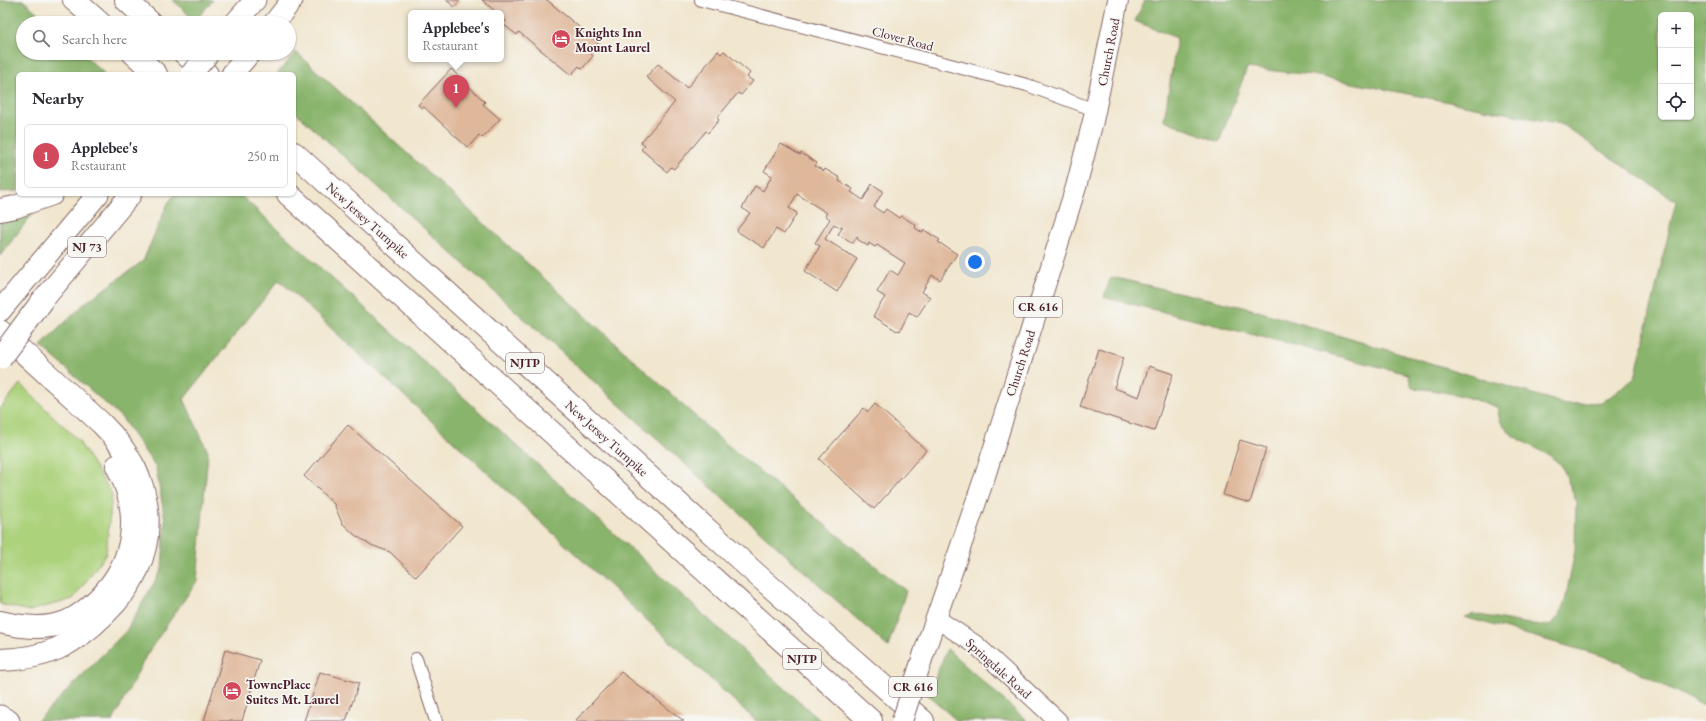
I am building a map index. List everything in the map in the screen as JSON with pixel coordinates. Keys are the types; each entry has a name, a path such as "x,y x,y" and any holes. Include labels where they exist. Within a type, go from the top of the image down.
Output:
{"highway":[{"path":"74,0 92,16"},
{"path":"126,0 143,16"},
{"path":"241,16 255,0"},
{"path":"279,16 292,0"},
{"path":"141,60 154,72"},
{"path":"192,60 205,72"},
{"path":"193,72 203,60"},
{"path":"234,72 244,60"},
{"name":"New Jersey Turnpike","path":"296,155 749,568 923,721"},
{"path":"0,210 15,208 47,196"},
{"name":"NJ 73","path":"0,311 96,196"},
{"name":"NJ 73","path":"0,348 43,300 129,196"},
{"name":"NJTP","path":"290,196 871,721"},
{"path":"0,358 43,300"},
{"path":"0,331 101,423 118,441 133,464 141,484 148,512 148,532 139,568 131,584 120,598 94,625 63,646 48,653 32,658 0,660"},
{"path":"0,348 85,425 107,451 127,487 132,522 128,553 115,580 97,600 80,614 66,622 40,627 0,622"},
{"path":"0,716 9,721"}],"main road":[{"name":"Church Road","path":"902,721 985,476 1008,397 1066,220 1085,153 1118,0"},
{"name":"Springdale Road","path":"937,620 976,645 1058,721"}],"street":[{"name":"Clover Road","path":"701,0 1027,85 1095,110"},
{"path":"416,659 436,721"}],"green space":[{"path":"0,0 23,0 41,16 16,16 16,60 90,60 103,72 16,72 16,191 0,192"},
{"path":"173,0 213,0 199,16 190,16"},
{"path":"1145,0 1706,0 1706,707 1610,658 1464,617 1474,614 1540,626 1552,624 1558,617 1565,601 1575,551 1576,501 1562,466 1549,455 1513,436 1500,421 1497,407 1455,394 1412,388 1408,374 1104,297 1111,277 1248,308 1566,404 1603,402 1635,378 1676,201 1561,124 1312,75 1247,68 1219,142 1164,120 1177,38 1135,21"},
{"path":"296,52 719,438 906,591 888,647 296,113 296,72 279,72 289,60 296,60"},
{"path":"173,196 241,196 821,721 756,721 279,280 184,399 208,452 197,581 147,654 113,721 37,721 126,631 162,569 165,520 156,468 122,418 41,346 85,303 143,261 168,203"},
{"path":"34,212 0,256 0,221"},
{"path":"20,384 78,440 112,494 106,554 73,599 29,611 0,604 0,409"},
{"path":"947,649 1027,721 957,721 928,695"}],"building":[{"path":"446,0 460,0 455,7"},
{"name":"Knights Inn Mount Laurel","path":"482,0 547,0 598,43 590,53 593,56 582,69 579,66 571,75 519,32 517,35 504,25 506,21 504,19 504,10 494,10"},
{"path":"718,51 721,54 724,51 750,73 747,77 753,81 741,95 738,93 717,118 719,120 708,133 706,131 674,169 671,167 667,172 641,149 645,145 641,142 675,102 646,77 658,64 687,88"},
{"path":"451,69 485,102 483,104 500,119 482,138 479,135 468,148 424,107 422,108 418,105"},
{"path":"781,144 800,155 801,153 817,163 815,166 824,171 825,169 840,178 839,181 853,189 851,192 863,200 872,184 883,191 874,207 883,213 886,209 899,218 901,216 916,225 915,228 923,233 924,230 940,240 938,242 957,254 940,280 932,275 922,292 930,297 917,317 909,312 900,331 897,331 873,316 885,297 877,292 890,270 898,275 905,263 877,245 875,247 869,243 868,246 857,239 857,236 853,243 838,234 843,227 841,226 840,228 834,224 825,239 857,259 837,292 805,271 820,246 815,243 830,219 825,215 827,213 797,194 789,208 797,213 784,234 776,229 764,248 738,232 737,230 750,213 742,208 755,186 763,191 772,176 764,171"},
{"path":"1099,349 1124,357 1114,388 1139,397 1149,366 1173,374 1154,431 1080,407"},
{"path":"875,404 926,450 874,509 819,459 864,408 868,412"},
{"path":"348,425 462,526 416,577 390,552 371,545 355,535 342,523 334,504 304,476"},
{"path":"1240,440 1266,448 1250,503 1223,495"},
{"name":"TownePlace Suites Mt. Laurel","path":"225,650 260,660 242,721 204,721"},
{"name":"TownePlace Suites Mt. Laurel","path":"320,672 359,683 346,721 304,721"},
{"path":"621,672 684,721 575,721"}],"place":[{"name":"Knights Inn Mount Laurel","path":"561,39"},
{"name":"Applebee's","path":"456,108"},
{"name":"TownePlace Suites Mt. Laurel","path":"232,691"}]}
